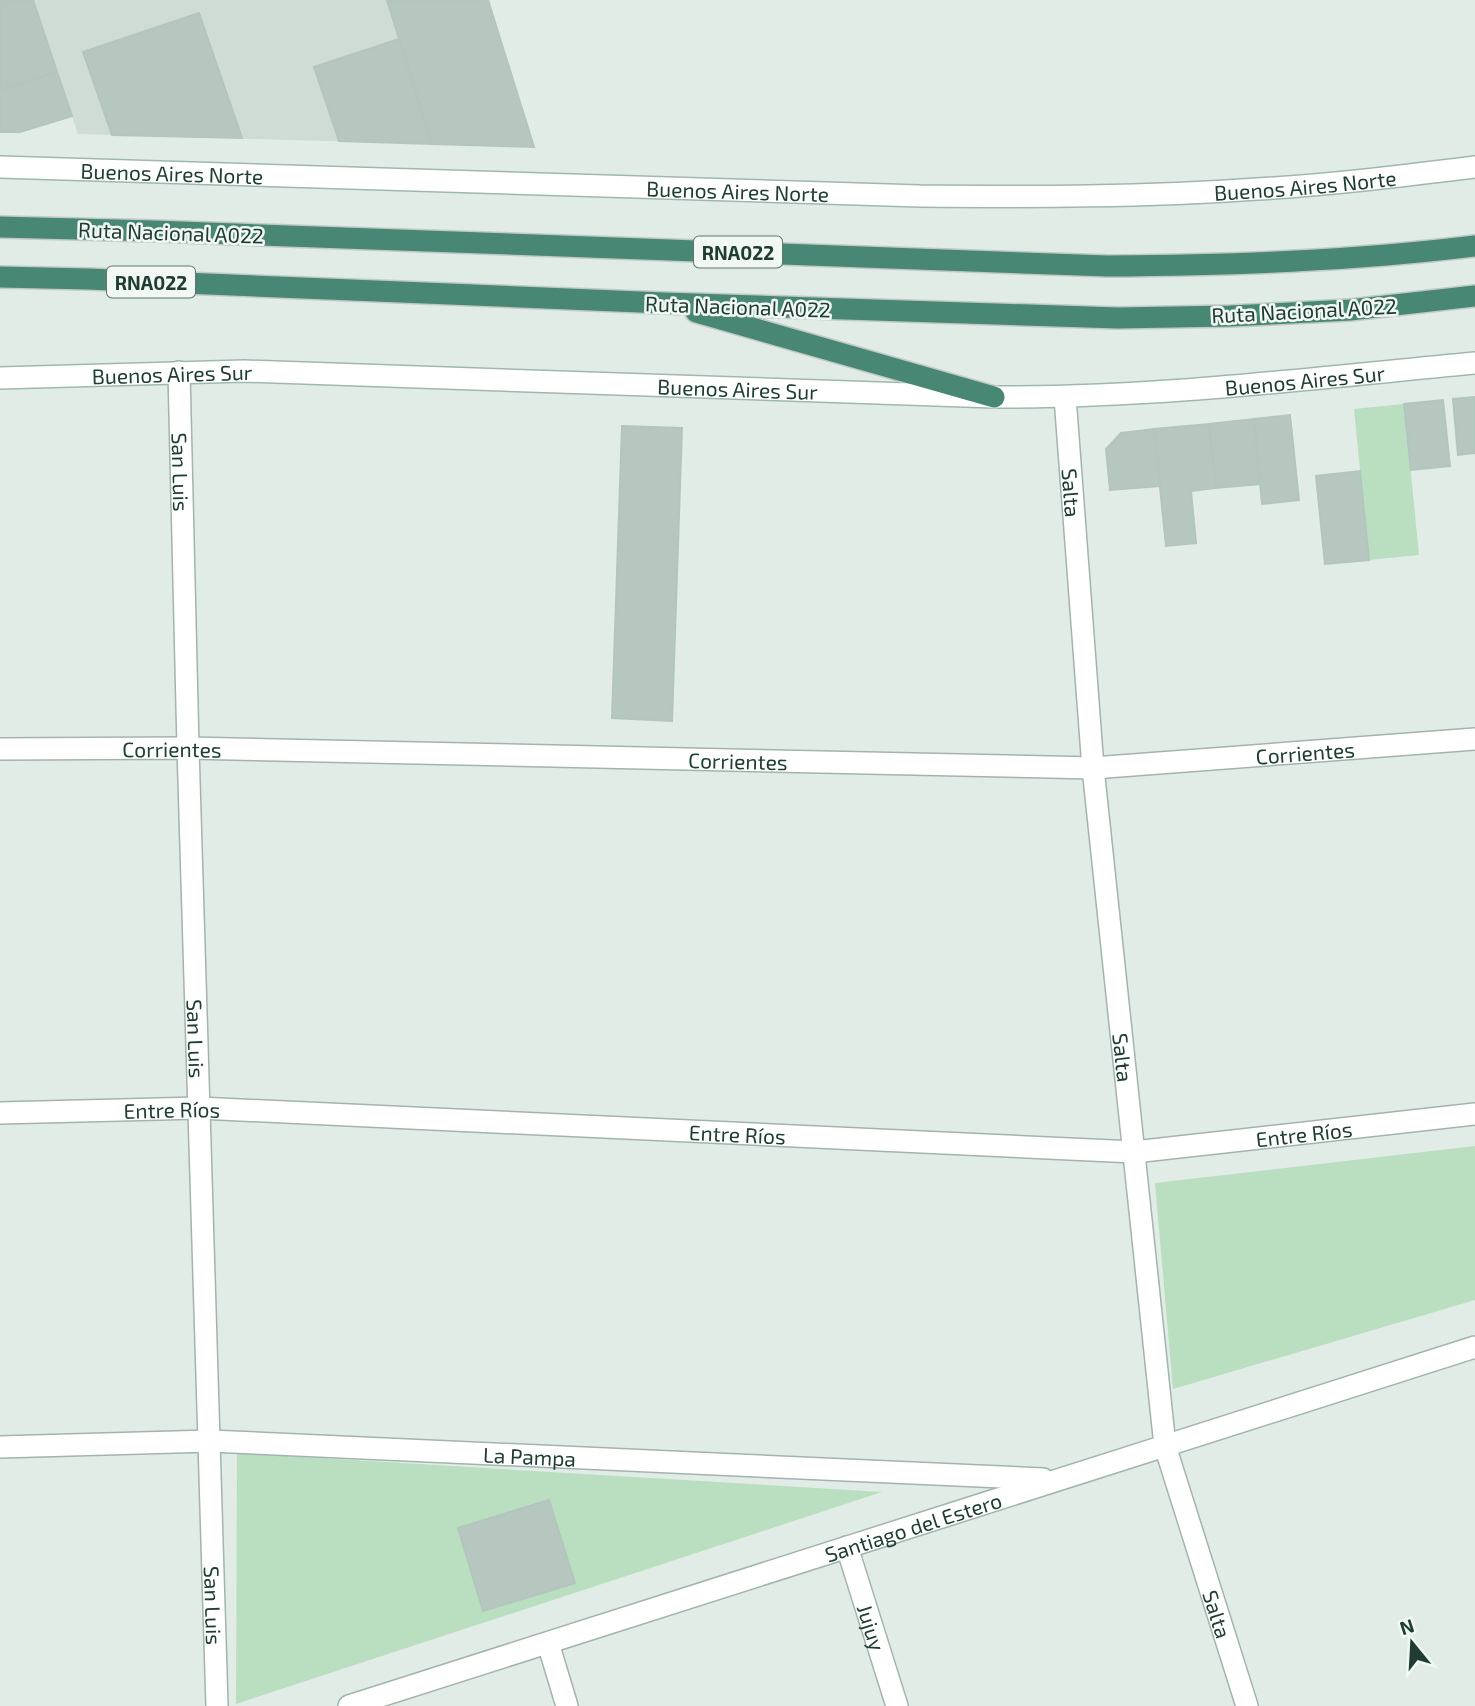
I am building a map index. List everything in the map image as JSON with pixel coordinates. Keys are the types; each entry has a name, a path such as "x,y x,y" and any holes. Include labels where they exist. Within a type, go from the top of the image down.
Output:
{"highway":[{"name":"Ruta Nacional A022","path":"0,227 1107,266 1316,260 1475,246"},
{"name":"Ruta Nacional A022","path":"0,277 1118,318 1350,310 1475,296"},
{"path":"664,303 994,397"}],"street":[{"name":"Buenos Aires Norte","path":"0,167 906,196 1026,197 1257,189 1475,167"},
{"name":"Buenos Aires Sur","path":"0,378 244,371 994,397 1065,397 1151,393 1475,363"},
{"name":"San Luis","path":"179,372 217,1706"},
{"name":"Salta","path":"1065,397 1093,768 1165,1446 1247,1706"},
{"name":"Corrientes","path":"0,749 188,748 1093,768 1475,739"},
{"name":"Entre Ríos","path":"0,1113 199,1108 1133,1152 1475,1114"},
{"name":"Santiago del Estero","path":"349,1706 1475,1347"},
{"name":"La Pampa","path":"0,1447 210,1441 1058,1480"},
{"name":"Jujuy","path":"847,1547 897,1706"},
{"path":"548,1643 567,1706"}],"shaded area":[{"path":"33,0 488,0 534,147 78,134"}],"green space":[{"path":"1404,404 1419,555 1369,560 1354,409"},
{"path":"1475,1146 1475,1300 1173,1389 1155,1183"},
{"path":"237,1453 882,1492 236,1704"}],"building":[{"path":"0,0 33,0 57,72 0,90"},
{"path":"387,0 488,0 534,147 432,144"},
{"path":"199,13 242,138 112,135 83,52"},
{"path":"399,39 432,144 339,141 314,67"},
{"path":"57,72 72,116 20,132 0,132 0,90"},
{"path":"1475,397 1475,453 1458,455 1453,399"},
{"path":"1443,400 1450,466 1411,470 1404,404"},
{"path":"1290,415 1299,500 1262,504 1254,419"},
{"path":"1254,419 1260,484 1216,488 1209,424"},
{"path":"1209,424 1216,488 1191,491 1196,543 1166,546 1154,429"},
{"path":"622,426 682,428 672,721 612,718"},
{"path":"1154,429 1160,486 1110,490 1106,449 1121,433"},
{"path":"1360,471 1369,560 1325,564 1316,476"},
{"path":"549,1500 575,1583 483,1611 458,1528"}]}
